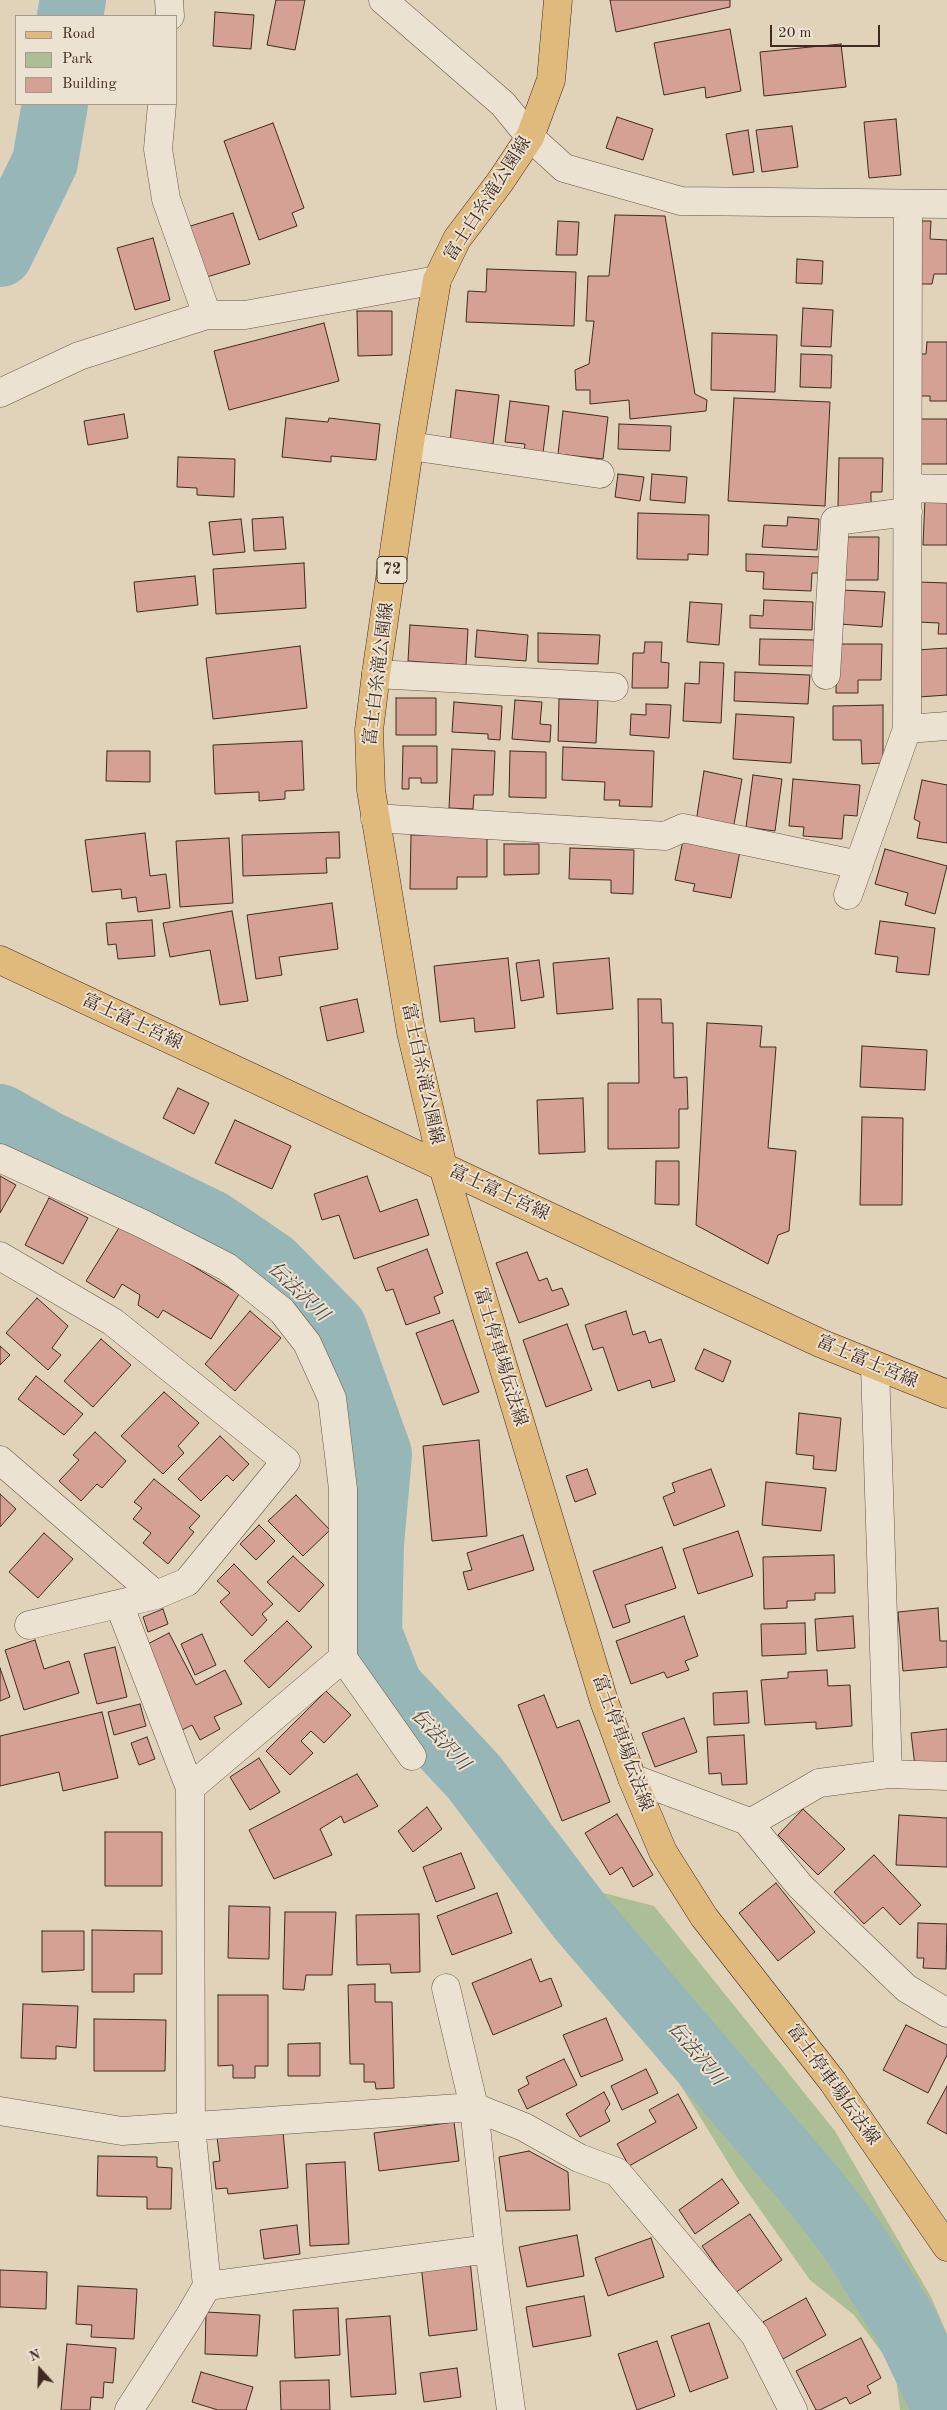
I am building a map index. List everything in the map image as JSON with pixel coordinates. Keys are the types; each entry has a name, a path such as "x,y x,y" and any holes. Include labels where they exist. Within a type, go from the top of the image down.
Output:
{"main road":[{"name":"富士白糸滝公園線","path":"443,1167 410,1032 371,790 369,730 410,446 437,280 457,240 500,182 530,137 551,80 558,0"},
{"name":"富士富士宮線","path":"0,960 875,1366 947,1394"},
{"name":"富士停車場伝法線","path":"443,1167 604,1700 632,1778 663,1852 704,1917 833,2082 947,2247"}],"street":[{"path":"169,0 170,15"},
{"path":"383,0 503,104 530,137 564,168 682,201 947,204"},
{"path":"162,105 158,149 166,199 207,315"},
{"path":"848,895 907,729 909,500 908,204"},
{"path":"0,393 79,356 207,315 245,315 437,280"},
{"path":"410,446 600,474"},
{"path":"826,675 835,521 947,489"},
{"path":"376,674 614,687"},
{"path":"907,729 947,726"},
{"path":"375,818 665,836 683,828 859,865"},
{"path":"0,1158 143,1224 227,1267 282,1311 307,1343 332,1398 342,1480 343,1658 412,1756"},
{"path":"0,1256 113,1322 286,1461 186,1582 156,1595 29,1625"},
{"path":"875,1366 888,1774"},
{"path":"0,1460 156,1595"},
{"path":"119,1604 190,1788 191,2126 207,2286 189,2318 129,2410"},
{"path":"190,1788 343,1658"},
{"path":"750,1823 819,1783 888,1774 947,1776"},
{"path":"632,1778 750,1823 800,1886 906,1988 947,2013"},
{"path":"446,1988 474,2107 489,2249 511,2410"},
{"path":"0,2110 122,2130 474,2107 524,2127 579,2158 617,2172 755,2335 793,2410"},
{"path":"207,2286 489,2249"}],"green space":[{"path":"575,1870 596,1891 654,1906 835,2131 931,2297 947,2334 947,2410 900,2410 895,2370 854,2315 810,2280 737,2177 678,2081 605,1982 535,1906"}],"building":[{"path":"276,0 305,0 295,50 267,45"},
{"path":"610,0 730,0 730,7 616,32"},
{"path":"215,12 254,15 251,49 213,46"},
{"path":"730,29 741,91 706,98 705,87 664,95 654,43"},
{"path":"841,44 846,87 764,96 760,52"},
{"path":"617,117 653,129 643,160 606,148"},
{"path":"896,119 901,175 869,178 864,122"},
{"path":"273,123 304,208 292,213 297,226 259,240 224,141"},
{"path":"792,126 798,167 762,172 756,130"},
{"path":"748,130 754,172 733,175 726,134"},
{"path":"233,213 250,264 200,279 184,228"},
{"path":"615,215 665,216 695,394 707,400 706,411 630,419 629,400 590,404 590,390 576,390 575,370 589,364 594,321 586,321 588,276 609,276"},
{"path":"558,221 579,222 577,255 556,255"},
{"path":"918,221 931,221 930,239 947,240 947,274 934,274 932,284 917,284"},
{"path":"153,238 170,300 135,310 117,248"},
{"path":"797,259 823,261 822,284 796,283"},
{"path":"487,269 576,272 574,326 466,322 468,291 486,292"},
{"path":"803,308 833,310 831,347 801,346"},
{"path":"357,311 392,311 392,355 358,356"},
{"path":"324,323 339,381 229,410 214,351"},
{"path":"712,333 777,335 775,392 711,390"},
{"path":"927,342 947,342 947,401 930,401 930,396 917,396 918,354 926,354"},
{"path":"801,354 832,355 831,388 800,387"},
{"path":"456,390 499,395 493,444 450,440"},
{"path":"734,398 830,402 825,506 728,501"},
{"path":"510,401 549,406 543,453 524,451 525,444 505,442"},
{"path":"563,411 608,417 603,459 558,454"},
{"path":"124,414 128,438 88,445 84,421"},
{"path":"286,418 328,422 329,418 380,424 376,460 331,456 331,462 282,457"},
{"path":"919,419 947,419 947,464 920,464"},
{"path":"619,424 671,426 670,451 618,449"},
{"path":"178,457 235,459 234,497 197,495 197,488 177,487"},
{"path":"839,458 883,458 882,492 871,492 871,508 838,507"},
{"path":"618,474 644,477 640,501 615,497"},
{"path":"652,474 687,477 685,503 650,500"},
{"path":"925,498 947,499 947,545 923,545"},
{"path":"638,513 709,515 708,555 688,554 688,560 637,559"},
{"path":"283,517 286,549 254,551 252,519"},
{"path":"788,517 819,519 817,550 762,547 764,525 787,526"},
{"path":"241,519 245,552 213,555 209,522"},
{"path":"844,537 879,537 878,580 843,580"},
{"path":"746,554 820,557 819,573 812,573 811,591 763,589 764,572 746,571"},
{"path":"304,563 306,608 216,614 213,569"},
{"path":"195,576 198,605 137,612 134,582"},
{"path":"919,582 947,583 947,634 938,634 939,623 917,622"},
{"path":"841,590 885,592 882,627 839,624"},
{"path":"764,600 813,602 812,630 750,628 750,615 763,616"},
{"path":"690,602 722,604 719,645 687,642"},
{"path":"410,625 468,629 466,665 408,661"},
{"path":"477,630 528,635 526,661 475,657"},
{"path":"538,633 600,635 598,664 538,662"},
{"path":"760,639 816,640 815,666 759,665"},
{"path":"645,642 662,642 661,662 669,663 668,688 632,688 633,653 644,653"},
{"path":"836,644 882,644 881,680 858,680 858,693 836,693"},
{"path":"300,646 307,708 213,719 206,658"},
{"path":"947,648 947,695 919,697 917,650"},
{"path":"700,662 724,663 721,723 683,721 685,683 699,684"},
{"path":"735,672 810,675 808,704 734,701"},
{"path":"396,698 436,698 436,735 396,735"},
{"path":"559,699 598,700 596,743 558,741"},
{"path":"515,700 542,702 540,724 551,725 550,742 512,739"},
{"path":"454,702 502,706 500,740 488,739 488,734 452,732"},
{"path":"646,704 671,705 669,738 630,735 631,714 646,715"},
{"path":"883,705 883,763 862,764 861,740 833,740 833,706"},
{"path":"736,714 794,717 791,763 733,759"},
{"path":"302,741 304,790 285,791 285,799 259,801 259,792 215,794 213,745"},
{"path":"403,746 437,746 437,783 421,783 421,778 409,778 409,789 402,789"},
{"path":"563,747 654,751 652,807 619,806 620,800 604,800 605,782 562,780"},
{"path":"452,749 495,751 493,795 474,795 473,809 449,808"},
{"path":"107,751 150,751 150,782 106,781"},
{"path":"510,751 546,752 546,798 509,797"},
{"path":"704,771 742,779 733,830 696,822"},
{"path":"753,775 782,779 775,831 746,827"},
{"path":"793,779 860,785 857,816 844,815 842,839 803,836 804,827 789,826"},
{"path":"922,780 947,785 947,843 917,838 920,822 914,819"},
{"path":"339,832 340,858 326,858 327,873 243,876 242,835"},
{"path":"145,833 150,876 166,874 170,908 138,912 136,897 122,899 121,889 92,892 85,840"},
{"path":"411,835 487,835 487,877 457,877 457,889 410,889"},
{"path":"229,838 233,903 180,907 176,841"},
{"path":"683,840 740,851 731,898 693,891 695,884 675,880"},
{"path":"504,844 539,844 539,874 504,875"},
{"path":"570,848 634,850 633,894 611,893 611,880 569,879"},
{"path":"885,849 947,866 935,914 905,905 908,893 875,884"},
{"path":"332,903 338,949 279,957 282,975 256,979 247,915"},
{"path":"232,911 248,1001 220,1005 210,950 170,957 163,923"},
{"path":"152,920 155,956 118,959 116,944 108,945 106,923"},
{"path":"880,921 935,928 929,975 896,972 898,957 875,954"},
{"path":"508,958 515,1028 475,1032 474,1018 440,1022 434,966"},
{"path":"609,958 613,1009 557,1014 553,963"},
{"path":"539,960 544,997 521,1001 516,963"},
{"path":"357,999 364,1032 327,1041 320,1007"},
{"path":"638,999 661,999 662,1023 673,1023 674,1078 687,1077 688,1109 679,1109 679,1148 608,1149 608,1083 639,1083"},
{"path":"707,1023 762,1026 760,1047 776,1047 768,1148 796,1151 789,1231 778,1235 768,1264 696,1225"},
{"path":"862,1046 927,1050 925,1090 860,1087"},
{"path":"178,1088 209,1103 194,1134 163,1118"},
{"path":"583,1098 585,1152 539,1154 537,1100"},
{"path":"862,1117 903,1118 902,1205 860,1205"},
{"path":"235,1120 291,1146 272,1189 215,1163"},
{"path":"656,1161 679,1161 679,1205 655,1204"},
{"path":"0,1176 16,1185 0,1213"},
{"path":"367,1176 380,1212 417,1199 429,1235 354,1259 339,1215 322,1220 314,1194"},
{"path":"49,1198 88,1218 63,1264 25,1245"},
{"path":"122,1223 239,1294 211,1339 163,1310 158,1318 138,1305 140,1295 122,1284 114,1298 86,1281"},
{"path":"427,1249 443,1293 434,1297 440,1313 406,1325 393,1289 386,1291 377,1268"},
{"path":"527,1252 539,1281 547,1278 552,1291 562,1288 569,1305 519,1323 496,1263"},
{"path":"37,1298 68,1326 52,1348 61,1355 48,1370 6,1333"},
{"path":"250,1311 281,1338 235,1391 205,1364"},
{"path":"626,1311 633,1335 645,1331 649,1343 661,1339 675,1381 652,1388 650,1380 618,1391 603,1347 593,1350 585,1325"},
{"path":"453,1320 479,1392 443,1405 416,1333"},
{"path":"567,1324 592,1390 546,1407 523,1340"},
{"path":"101,1339 131,1365 93,1407 64,1381"},
{"path":"0,1346 10,1355 0,1365"},
{"path":"704,1349 731,1361 723,1382 695,1369"},
{"path":"36,1376 83,1414 64,1435 18,1399"},
{"path":"164,1392 199,1423 178,1446 184,1453 163,1474 121,1436"},
{"path":"799,1413 841,1418 836,1471 813,1469 814,1456 796,1454"},
{"path":"95,1432 126,1461 102,1488 97,1484 81,1501 59,1481 79,1460 73,1455"},
{"path":"220,1436 249,1464 233,1481 227,1475 201,1501 178,1479"},
{"path":"479,1440 487,1536 432,1541 423,1446"},
{"path":"587,1469 596,1494 575,1502 566,1476"},
{"path":"711,1469 725,1506 674,1526 663,1497 675,1492 672,1483"},
{"path":"154,1479 200,1516 189,1528 194,1532 168,1564 143,1543 151,1533 133,1519 142,1508 134,1502"},
{"path":"766,1482 826,1488 821,1531 762,1525"},
{"path":"0,1494 16,1509 0,1527"},
{"path":"296,1495 330,1530 303,1556 268,1521"},
{"path":"259,1525 275,1541 256,1560 240,1544"},
{"path":"738,1531 753,1576 698,1594 683,1549"},
{"path":"44,1533 73,1559 38,1598 9,1572"},
{"path":"523,1535 534,1570 468,1590 463,1572 472,1570 467,1553"},
{"path":"662,1547 676,1588 625,1605 630,1622 613,1628 593,1571"},
{"path":"834,1555 835,1593 815,1593 815,1600 787,1601 787,1608 764,1609 763,1557"},
{"path":"293,1556 324,1585 299,1612 267,1582"},
{"path":"234,1564 273,1604 262,1614 267,1620 252,1636 220,1602 230,1593 217,1581"},
{"path":"938,1608 940,1641 947,1641 947,1667 903,1671 898,1612"},
{"path":"163,1609 168,1624 148,1632 143,1617"},
{"path":"684,1616 698,1656 685,1661 689,1670 667,1678 664,1672 631,1684 616,1641"},
{"path":"853,1616 855,1648 817,1651 815,1619"},
{"path":"287,1621 312,1647 269,1688 244,1661"},
{"path":"805,1623 806,1654 762,1656 761,1624"},
{"path":"169,1633 196,1685 225,1670 242,1704 214,1717 220,1729 200,1740 192,1725 182,1730 140,1648"},
{"path":"202,1634 216,1665 195,1675 181,1644"},
{"path":"35,1640 44,1669 69,1661 79,1693 24,1710 5,1650"},
{"path":"115,1647 127,1697 97,1704 84,1654"},
{"path":"0,1668 10,1697 0,1701"},
{"path":"827,1670 828,1686 850,1685 852,1726 816,1729 816,1722 765,1725 761,1680 788,1678 788,1672"},
{"path":"326,1691 351,1715 324,1743 311,1731 301,1741 313,1753 290,1775 266,1751"},
{"path":"747,1691 749,1723 714,1725 713,1693"},
{"path":"544,1695 557,1728 579,1720 610,1802 562,1821 518,1705"},
{"path":"140,1704 146,1726 114,1735 108,1712"},
{"path":"102,1712 118,1778 63,1791 59,1772 0,1786 0,1736"},
{"path":"684,1718 697,1752 655,1767 642,1733"},
{"path":"947,1729 947,1762 915,1766 911,1733"},
{"path":"744,1735 747,1784 722,1785 721,1773 709,1774 707,1737"},
{"path":"147,1737 155,1759 139,1765 131,1743"},
{"path":"259,1758 280,1792 250,1810 230,1777"},
{"path":"357,1774 378,1806 344,1823 341,1816 320,1829 332,1855 274,1879 249,1830"},
{"path":"427,1807 442,1829 413,1852 398,1831"},
{"path":"803,1809 845,1849 818,1875 778,1835"},
{"path":"617,1814 653,1875 633,1887 622,1867 610,1875 585,1833"},
{"path":"899,1815 947,1818 947,1867 896,1865"},
{"path":"105,1832 162,1832 162,1886 105,1886"},
{"path":"461,1853 475,1888 436,1902 423,1867"},
{"path":"874,1855 921,1905 900,1925 883,1907 864,1924 834,1892"},
{"path":"776,1883 815,1932 778,1961 739,1913"},
{"path":"497,1893 512,1933 452,1955 437,1916"},
{"path":"229,1906 270,1907 269,1959 228,1958"},
{"path":"285,1912 336,1912 332,1975 306,1975 304,1990 283,1989"},
{"path":"419,1914 420,1972 391,1973 390,1964 357,1965 356,1915"},
{"path":"918,1923 947,1924 946,1969 923,1968 924,1958 917,1958"},
{"path":"92,1930 162,1931 162,1974 134,1974 134,1992 92,1992"},
{"path":"42,1931 84,1931 84,1970 42,1972"},
{"path":"531,1959 540,1982 551,1978 562,2006 493,2035 472,1983"},
{"path":"375,1984 375,2002 392,2002 394,2088 376,2089 375,2082 364,2082 364,2064 350,2064 348,1985"},
{"path":"218,1995 268,1995 268,2066 255,2066 255,2078 233,2078 233,2065 218,2066"},
{"path":"23,2004 78,2006 76,2048 56,2046 56,2059 21,2058"},
{"path":"606,2018 623,2060 581,2077 563,2035"},
{"path":"94,2019 166,2020 165,2071 94,2071"},
{"path":"906,2025 947,2045 947,2055 928,2093 883,2070"},
{"path":"320,2043 320,2076 288,2076 288,2044"},
{"path":"564,2059 577,2085 527,2109 518,2090 529,2084 526,2077"},
{"path":"646,2069 658,2093 622,2110 611,2086"},
{"path":"947,2086 947,2134 927,2123"},
{"path":"604,2092 610,2104 605,2111 610,2121 580,2137 566,2114"},
{"path":"678,2094 697,2128 629,2166 617,2144 656,2122 649,2110"},
{"path":"454,2122 459,2161 379,2171 374,2133"},
{"path":"283,2131 288,2188 228,2194 227,2188 216,2189 213,2162 220,2161 217,2137"},
{"path":"529,2151 568,2172 570,2210 506,2211 499,2157"},
{"path":"98,2156 157,2157 157,2167 172,2168 171,2209 147,2209 147,2197 97,2196"},
{"path":"345,2162 349,2244 310,2246 306,2164"},
{"path":"722,2179 739,2203 695,2234 679,2210"},
{"path":"750,2214 782,2260 735,2293 702,2246"},
{"path":"297,2225 300,2254 264,2259 260,2230"},
{"path":"577,2235 584,2276 527,2287 519,2247"},
{"path":"651,2238 664,2277 608,2296 595,2258"},
{"path":"470,2260 477,2330 429,2336 421,2265"},
{"path":"0,2270 47,2272 46,2309 0,2307"},
{"path":"78,2286 137,2289 134,2339 91,2337 92,2325 76,2324"},
{"path":"584,2296 591,2336 533,2347 526,2307"},
{"path":"806,2298 826,2335 783,2359 763,2322"},
{"path":"338,2308 340,2355 295,2358 293,2310"},
{"path":"206,2312 260,2315 257,2356 205,2354"},
{"path":"390,2316 396,2394 351,2397 346,2319"},
{"path":"709,2323 728,2378 690,2392 671,2336"},
{"path":"861,2338 881,2378 867,2386 871,2393 850,2404 846,2397 820,2410 816,2410 796,2371"},
{"path":"657,2341 675,2396 637,2410 618,2354"},
{"path":"67,2344 116,2348 113,2383 104,2382 103,2398 91,2397 90,2410 61,2410"},
{"path":"457,2368 461,2397 424,2402 420,2373"},
{"path":"201,2372 253,2387 246,2410 218,2410 192,2402"},
{"path":"329,2380 330,2410 281,2410 280,2381"}],"waterway":[{"name":"伝法沢川","path":"70,15 73,0"},
{"name":"伝法沢川","path":"0,254 45,162 55,105"},
{"name":"伝法沢川","path":"0,1117 48,1144 211,1223 271,1264 334,1328 379,1454 371,1544 369,1633 390,1687 474,1777 580,1917 814,2190 852,2239 905,2324 946,2410"}]}
